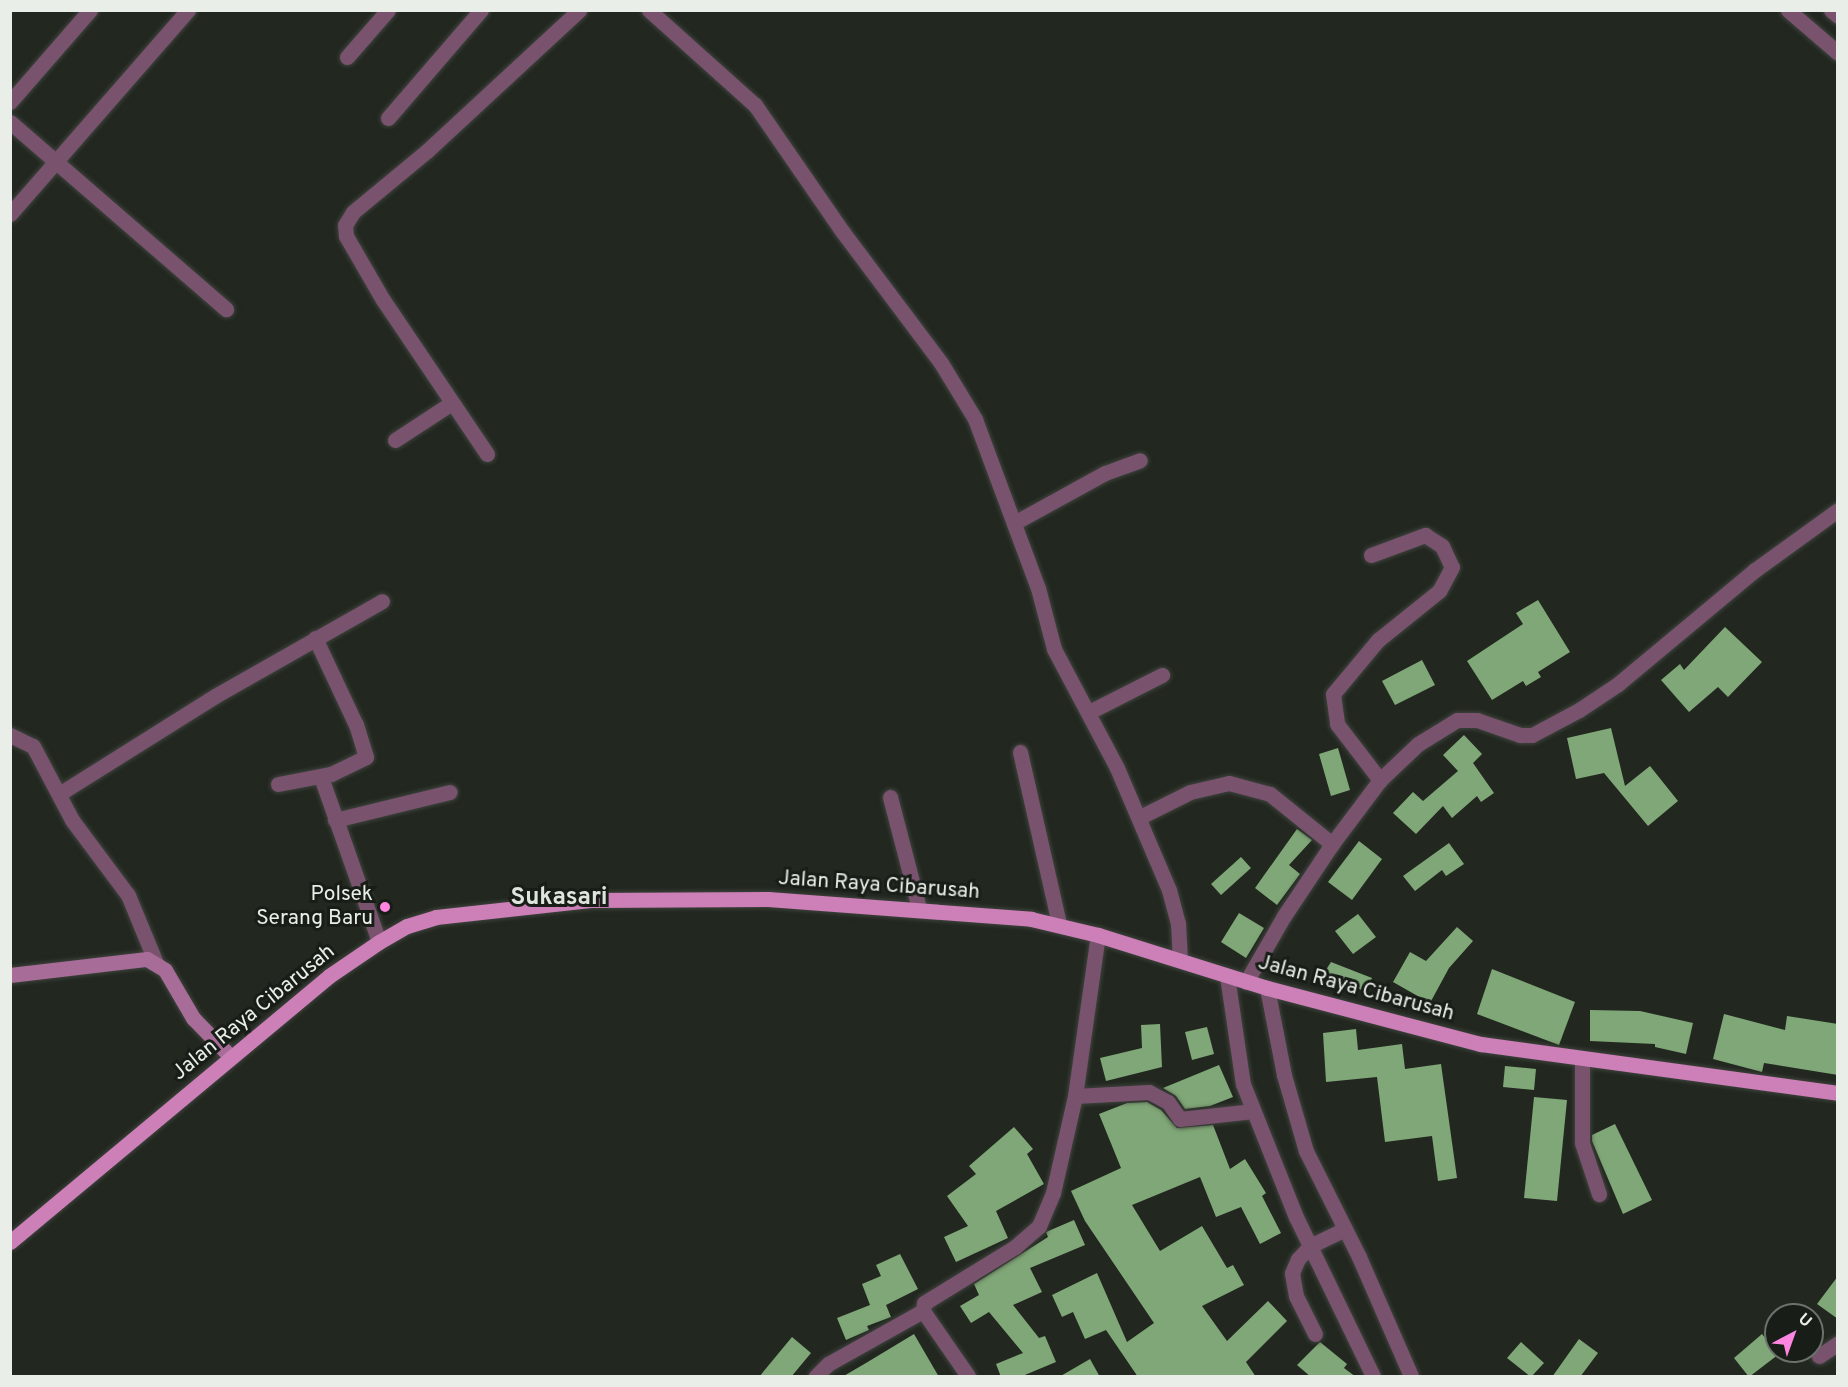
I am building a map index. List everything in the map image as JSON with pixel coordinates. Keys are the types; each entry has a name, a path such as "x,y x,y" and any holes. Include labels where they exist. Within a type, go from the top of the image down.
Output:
{"main road":[{"name":"Jalan Raya Cibarusah","path":"10,1242 329,976 379,942 407,926 436,917 590,900 768,899 920,908 1059,924 1246,982 1480,1044 1582,1060 1838,1093"}],"street":[{"path":"10,102 90,10"},
{"path":"10,214 188,10"},
{"path":"347,57 388,10"},
{"path":"388,118 481,10"},
{"path":"487,454 450,404 346,236 345,225 353,212 429,150 579,10"},
{"path":"649,10 755,105 842,231 941,363 975,419 1038,588 1054,649 1066,678 1089,712 1140,816 1178,923 1180,960"},
{"path":"1788,10 1838,53"},
{"path":"1831,10 1838,16"},
{"path":"10,122 226,309"},
{"path":"395,440 450,404"},
{"path":"1014,523 1105,473 1140,460"},
{"path":"1246,982 1279,924 1332,844 1380,780 1418,744 1457,720 1476,720 1520,735 1532,735 1579,710 1617,684 1755,570 1838,510"},
{"path":"1371,555 1425,535 1442,546 1452,567 1439,591 1378,640 1333,694 1337,724 1380,780"},
{"path":"59,794 315,638 382,601"},
{"path":"278,784 321,777 362,763 366,757 356,725 315,638"},
{"path":"1089,712 1162,675"},
{"path":"10,735 33,746 59,794 103,865 128,894 156,963"},
{"path":"1020,752 1059,924"},
{"path":"321,777 379,942"},
{"path":"1140,816 1190,792 1229,783 1270,794 1332,844"},
{"path":"335,820 450,792"},
{"path":"890,797 920,908"},
{"path":"816,1377 828,1364 923,1311 929,1297 1015,1247 1039,1226 1053,1193 1075,1096 1098,935"},
{"path":"10,975 147,959 165,970 204,1032 231,1057"},
{"path":"1227,976 1243,1084 1311,1246 1373,1377"},
{"path":"1268,988 1284,1075 1306,1151 1345,1229 1411,1377"},
{"path":"1582,1060 1582,1143 1599,1194"},
{"path":"1075,1096 1149,1092 1168,1102 1180,1119 1254,1111"},
{"path":"1315,1334 1296,1296 1292,1273 1298,1259 1311,1246 1345,1229"},
{"path":"923,1311 968,1377"},
{"path":"1824,1353 1838,1343"}],"building":[{"path":"1538,600 1570,652 1538,672 1541,677 1526,686 1523,681 1492,700 1467,661 1523,624 1516,613"},
{"path":"1725,627 1762,662 1728,697 1718,687 1689,712 1661,680 1680,664 1684,670"},
{"path":"1422,660 1435,685 1395,705 1382,681"},
{"path":"1611,728 1625,786 1650,766 1678,801 1648,826 1604,773 1576,779 1567,738"},
{"path":"1464,735 1482,754 1473,763 1494,793 1481,802 1477,796 1452,818 1443,806 1416,834 1393,813 1413,792 1423,801 1458,771 1443,755"},
{"path":"1338,748 1350,790 1331,796 1319,754"},
{"path":"1297,829 1312,840 1289,865 1300,874 1277,905 1255,888"},
{"path":"1359,841 1382,859 1352,900 1328,882"},
{"path":"1449,843 1464,864 1446,876 1442,870 1415,891 1403,876"},
{"path":"1241,857 1251,868 1221,895 1211,884"},
{"path":"1239,913 1264,928 1246,958 1221,942"},
{"path":"1358,914 1376,937 1353,954 1335,931"},
{"path":"1457,927 1473,941 1449,968 1430,1003 1393,982 1410,952 1426,961"},
{"path":"1331,962 1372,978 1366,992 1324,973"},
{"path":"1492,969 1575,1002 1559,1045 1477,1014"},
{"path":"1590,1010 1640,1011 1693,1023 1686,1054 1655,1047 1655,1044 1590,1041"},
{"path":"1724,1014 1785,1030 1787,1016 1838,1024 1838,1075 1764,1063 1762,1072 1713,1059"},
{"path":"1160,1024 1162,1067 1106,1081 1100,1058 1142,1048 1141,1025"},
{"path":"1207,1027 1214,1054 1192,1060 1185,1032"},
{"path":"1356,1029 1358,1050 1402,1044 1405,1069 1441,1064 1457,1178 1438,1181 1432,1136 1385,1142 1377,1077 1326,1082 1323,1033"},
{"path":"1219,1065 1233,1097 1210,1106 1185,1109 1176,1096 1163,1088"},
{"path":"1505,1066 1536,1069 1534,1090 1503,1087"},
{"path":"1534,1097 1567,1100 1557,1201 1524,1198"},
{"path":"1147,1102 1161,1110 1177,1128 1213,1125 1230,1169 1245,1159 1266,1193 1262,1196 1281,1233 1260,1244 1241,1207 1216,1217 1200,1177 1132,1205 1160,1251 1202,1226 1227,1268 1233,1265 1244,1285 1202,1306 1227,1341 1268,1301 1287,1321 1246,1362 1256,1377 1138,1377 1106,1330 1085,1339 1073,1312 1062,1317 1052,1295 1097,1273 1127,1342 1154,1323 1085,1221 1071,1191 1121,1168 1099,1114 1127,1103"},
{"path":"1615,1124 1652,1200 1623,1214 1592,1141 1592,1135"},
{"path":"1014,1127 1033,1149 1027,1154 1044,1184 996,1211 1008,1238 956,1262 944,1237 968,1226 947,1196 976,1174 969,1166"},
{"path":"1074,1220 1085,1245 1030,1268 1042,1292 1013,1305 1039,1338 1045,1336 1056,1362 1020,1377 1001,1377 996,1364 1023,1353 989,1312 971,1323 960,1306 979,1295 974,1284 1048,1237 1046,1232"},
{"path":"900,1254 918,1289 886,1305 891,1317 867,1326 869,1330 846,1340 837,1318 870,1305 862,1284 881,1276 876,1265"},
{"path":"1838,1276 1838,1319 1824,1309 1824,1303 1818,1303"},
{"path":"914,1334 939,1377 842,1377 866,1363"},
{"path":"1762,1334 1764,1336 1764,1363 1767,1363 1749,1377 1734,1358"},
{"path":"792,1337 811,1353 791,1377 759,1377"},
{"path":"1579,1339 1598,1353 1580,1377 1552,1377"},
{"path":"1320,1342 1347,1364 1344,1368 1356,1377 1311,1377 1297,1365"},
{"path":"1521,1342 1544,1363 1531,1377 1507,1358"},
{"path":"1090,1359 1100,1377 1059,1377"}],"place":[{"name":"Polsek Serang Baru","path":"385,907"}],"district":[{"name":"Sukasari","path":"559,899"}]}
